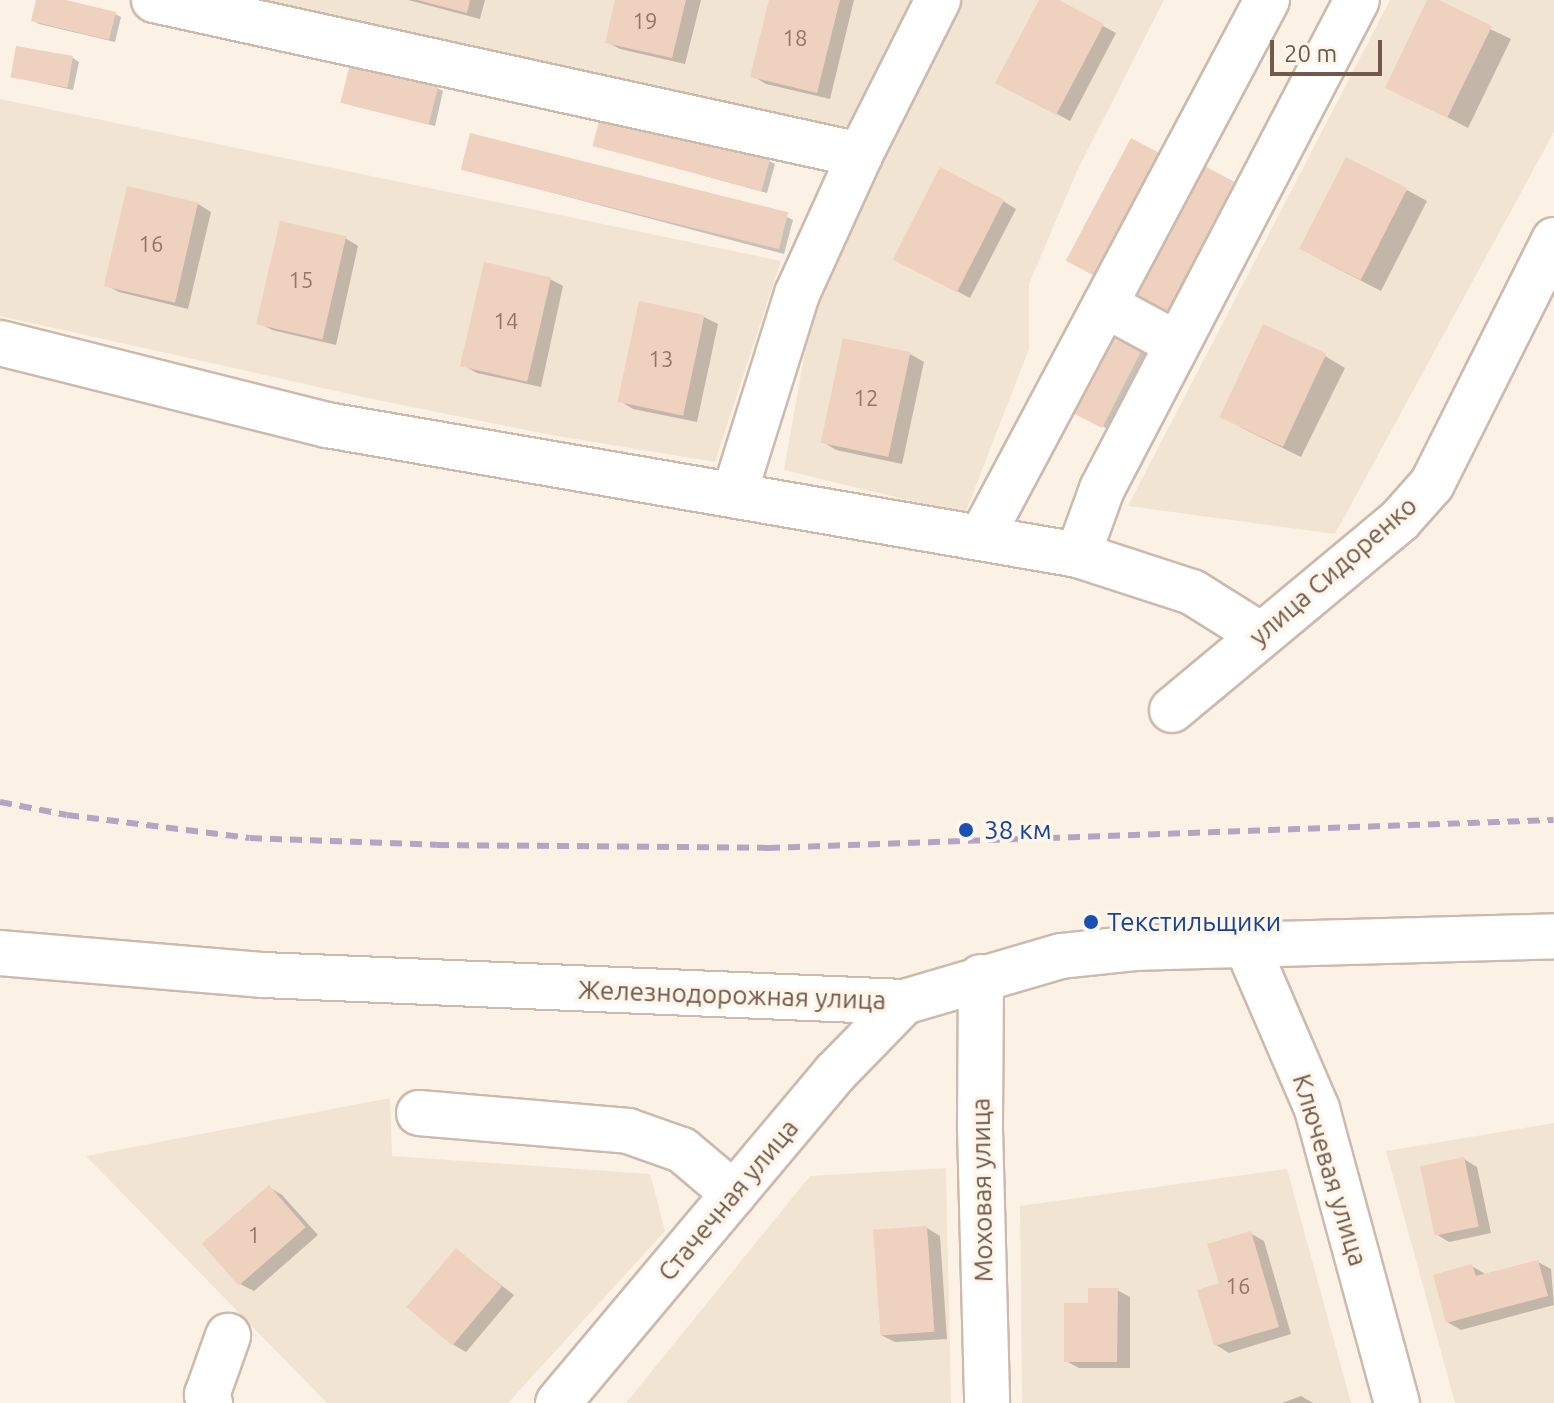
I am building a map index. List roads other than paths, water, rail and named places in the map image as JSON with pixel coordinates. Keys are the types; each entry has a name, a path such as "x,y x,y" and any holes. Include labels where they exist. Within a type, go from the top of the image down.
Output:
{"street":[{"path":"154,0 860,155"},
{"path":"734,495 797,294 860,155 938,0"},
{"path":"981,538 1267,0"},
{"path":"1078,555 1102,489 1357,0"},
{"name":"улица Сидоренко","path":"1172,710 1259,634 1400,520 1432,484 1554,240"},
{"path":"1105,305 1177,344"},
{"path":"0,343 327,425 1078,555 1192,592 1259,634"},
{"name":"Железнодорожная улица","path":"0,953 263,975 904,1002 1061,956 1246,944 1554,936"},
{"name":"Ключевая улица","path":"1246,944 1317,1109 1397,1403"},
{"name":"Моховая улица","path":"981,977 980,1129 987,1403"},
{"name":"Стачечная улица","path":"558,1403 835,1073 904,1002"},
{"path":"419,1113 628,1131 682,1150 734,1194"},
{"path":"210,1403 207,1395 228,1336"}],"railway":[{"path":"0,802 67,815 250,838 437,845 768,848 1554,820"}],"place":[{"name":"38 км","path":"966,830"},
{"name":"Текстильщики","path":"1091,922"}]}
